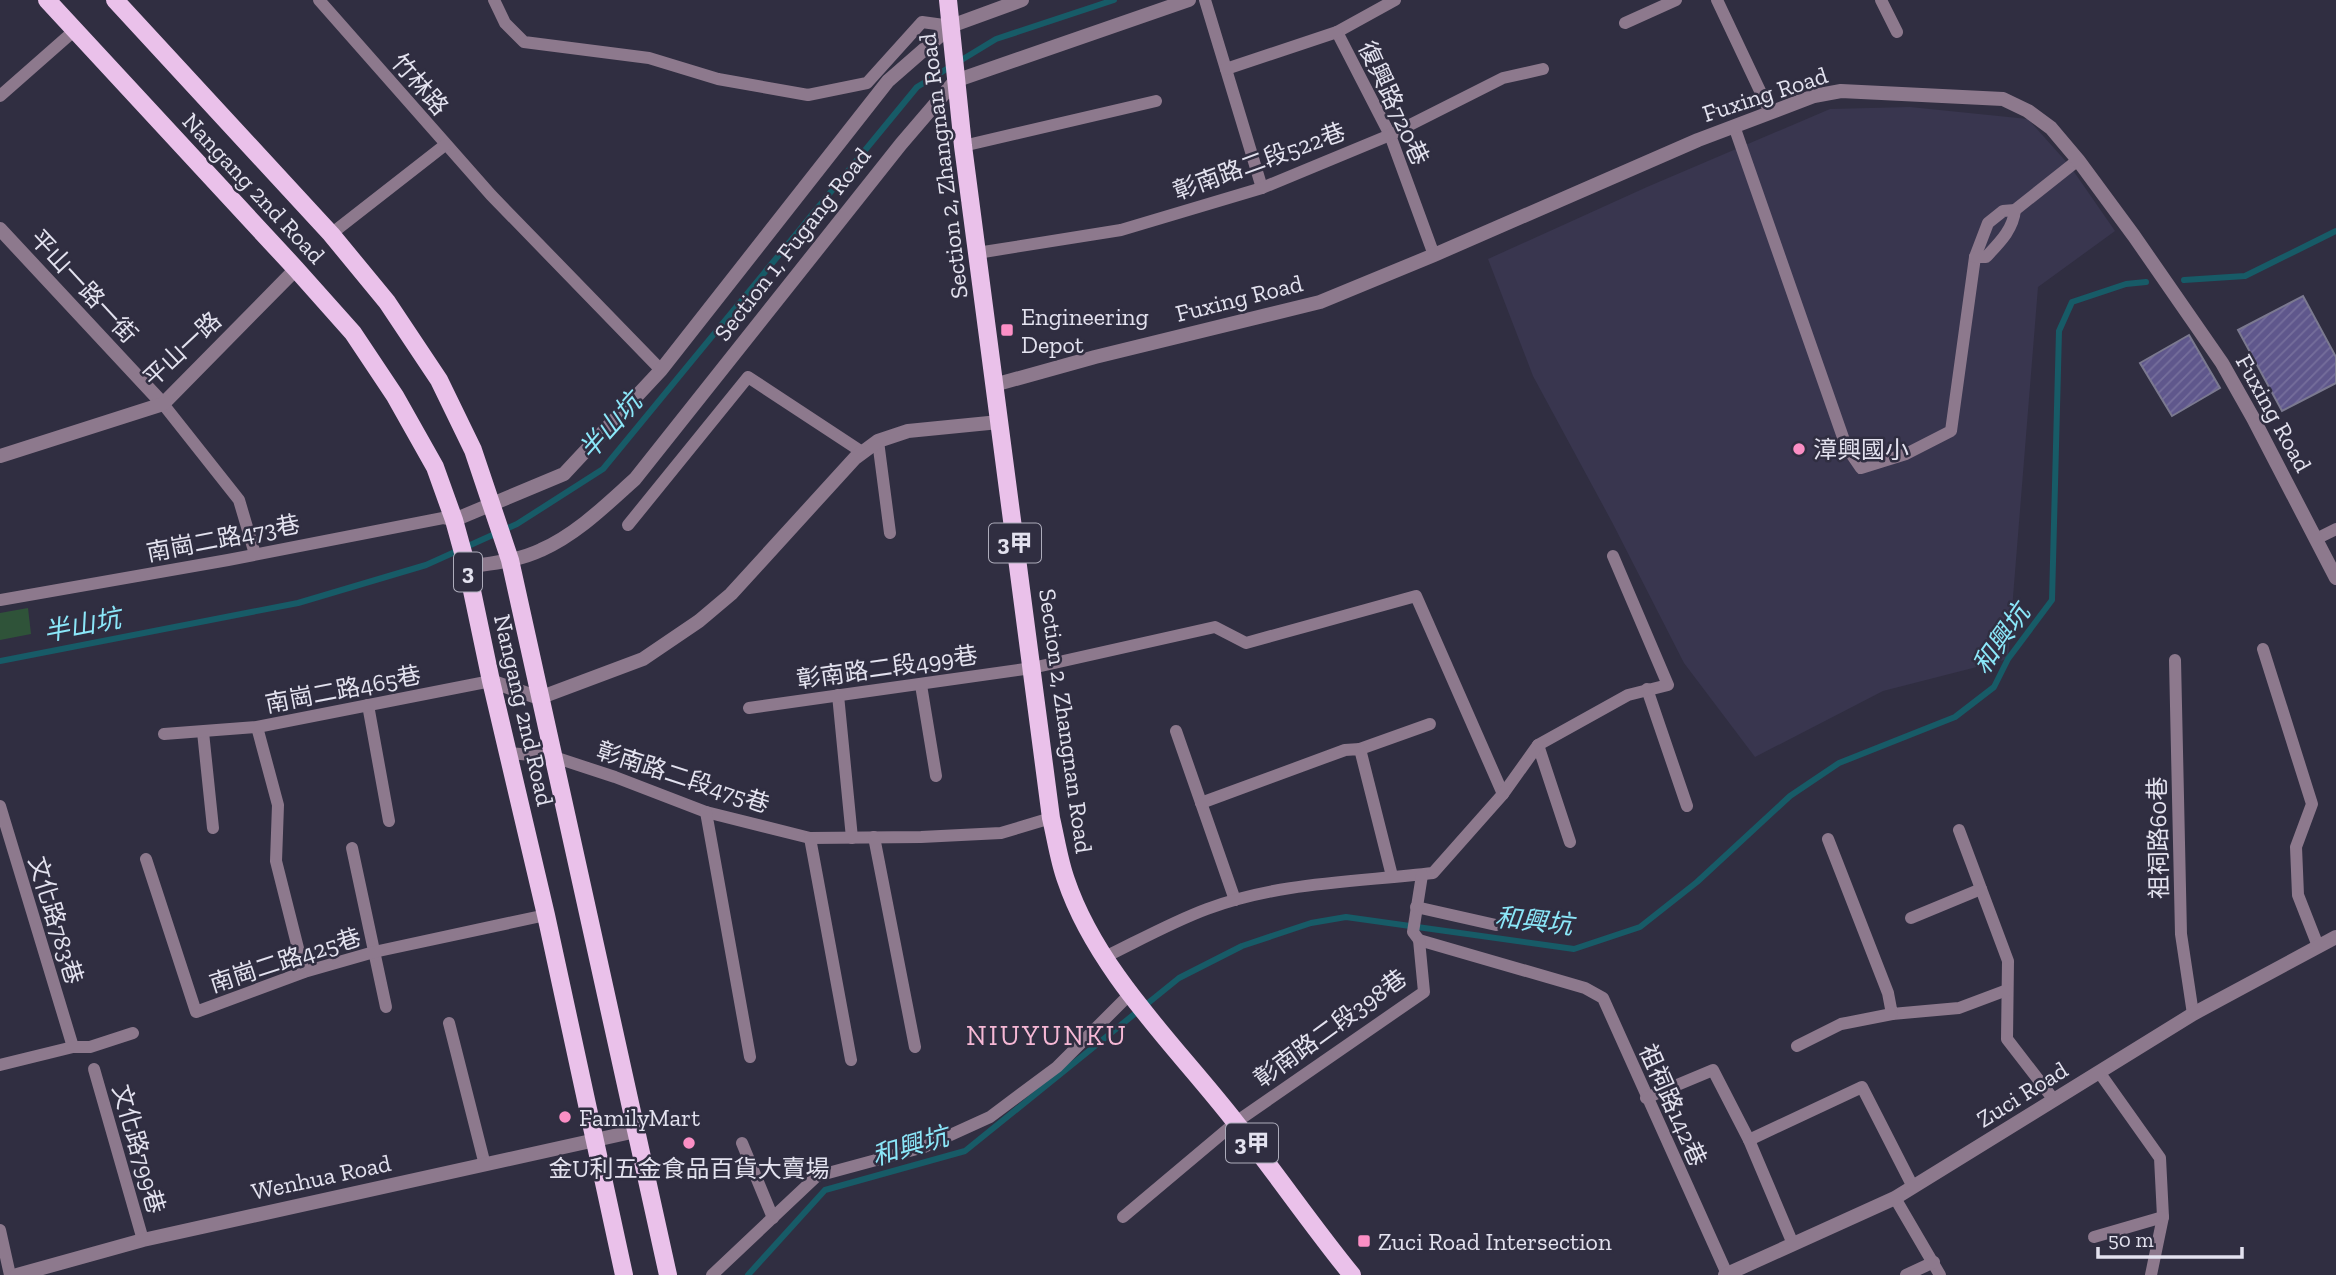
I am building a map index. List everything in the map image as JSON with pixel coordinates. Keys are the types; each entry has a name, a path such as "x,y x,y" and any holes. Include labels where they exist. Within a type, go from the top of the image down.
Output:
{"main road":[{"name":"Nangang 2nd Road","path":"47,0 353,333 395,396 435,467 467,567 624,1275"},
{"name":"Nangang 2nd Road","path":"115,0 331,234 387,302 439,380 473,450 510,560 668,1275"},
{"name":"Section 2, Zhangnan Road","path":"948,0 963,146 1051,818 1066,881 1105,957 1133,997 1236,1122 1352,1275"}],"street":[{"name":"Section 1, Fugang Road","path":"454,520 564,474 661,370 888,81 951,26 1022,0"},
{"path":"954,74 1189,0"},
{"name":"Section 1, Fugang Road","path":"467,567 510,560 541,550 583,526 635,479 954,74"},
{"name":"Fuxing Road","path":"994,385 1095,357 1320,302 1434,256 1734,125 1814,96 1841,91 2003,99 2028,111 2052,128 2134,236 2221,363 2336,578"},
{"name":"平山一路一街","path":"0,229 163,404"},
{"name":"平山一路","path":"0,456 163,404 296,269"},
{"path":"491,681 539,698 643,659 699,621 730,594 862,453 878,441 908,431 999,422"},
{"name":"Zuci Road","path":"1726,1275 1895,1198 2193,1014 2336,937"},
{"name":"Wenhua Road","path":"18,1275 143,1240 636,1131"}],"lane":[{"name":"竹林路","path":"319,0 491,195 661,370"},
{"path":"494,0 506,23 524,42 649,58 718,79 808,95 867,83 922,22 951,26"},
{"path":"1205,0 1262,188"},
{"name":"復興路720巷","path":"1395,0 1337,32 1390,135 1434,256"},
{"path":"1625,23 1676,0"},
{"path":"1717,0 1770,112"},
{"path":"1881,0 1896,32"},
{"path":"0,96 75,30"},
{"path":"1226,69 1337,32"},
{"name":"彰南路二段522巷","path":"977,253 1121,230 1262,188 1390,135 1503,78 1543,69"},
{"path":"963,146 1156,102"},
{"path":"1734,125 1846,446 1861,468 1906,454 1951,431 1975,257 1987,223 2003,211 2015,210 2078,160"},
{"path":"331,234 445,145"},
{"path":"1975,257 1986,257 1997,245 2013,223 2015,210"},
{"path":"628,525 748,377 862,453"},
{"path":"163,404 239,500 256,554"},
{"path":"878,441 890,533"},
{"name":"南崗二路473巷","path":"0,600 443,518 454,520"},
{"path":"2316,540 2336,529"},
{"path":"1105,957 1205,910 1235,900 1322,883 1433,873 1503,794 1538,745 1628,695 1668,685 1613,556"},
{"name":"彰南路二段499巷","path":"748,708 1032,668 1215,627 1246,643 1416,596 1503,794"},
{"path":"2263,649 2312,803 2296,847 2298,895 2318,946"},
{"name":"祖祠路60巷","path":"2175,660 2181,934 2193,1014"},
{"name":"南崗二路465巷","path":"164,734 257,727 491,681"},
{"path":"921,685 936,776"},
{"path":"1647,689 1687,806"},
{"path":"838,695 852,838"},
{"path":"368,705 389,821"},
{"path":"1201,803 1345,750 1360,749 1430,724"},
{"path":"257,727 278,805 276,861 304,972"},
{"path":"1176,731 1235,900"},
{"path":"203,732 213,828"},
{"path":"1538,745 1570,842"},
{"path":"1360,749 1392,876"},
{"name":"彰南路二段475巷","path":"509,753 554,757 706,812 810,838 1002,833 1051,818"},
{"name":"文化路783巷","path":"0,806 73,1047"},
{"path":"706,812 750,1057"},
{"path":"1959,830 2008,961 2007,1039 2054,1100"},
{"path":"874,837 915,1047"},
{"path":"810,838 851,1060"},
{"path":"1829,839 1888,993 1892,1014"},
{"path":"352,848 386,1007"},
{"name":"南崗二路425巷","path":"146,859 196,1012 304,972 373,952 546,915"},
{"name":"彰南路二段398巷","path":"1236,1122 1424,992 1416,936 1416,907 1422,875"},
{"path":"1911,918 1981,889"},
{"path":"1416,907 1496,925"},
{"name":"祖祠路142巷","path":"1416,936 1586,988 1604,998 1726,1275"},
{"path":"1797,1046 1841,1024 1892,1014 1959,1008 2007,990"},
{"path":"712,1275 817,1176 924,1147 990,1117 1057,1067 1133,997"},
{"path":"449,1023 485,1165"},
{"path":"0,1065 73,1047 90,1047 133,1033"},
{"name":"文化路799巷","path":"94,1069 143,1240"},
{"path":"1646,1098 1713,1070 1749,1140 1793,1244"},
{"path":"2099,1072 2160,1158 2163,1217 2151,1275"},
{"path":"1749,1140 1862,1087 1913,1187"},
{"path":"1123,1217 1236,1122"},
{"path":"741,1143 773,1218"},
{"path":"1895,1198 1940,1275"},
{"path":"2094,1237 2163,1217"},
{"path":"0,1230 10,1275"},
{"path":"1906,1275 1934,1262"}],"shaded area":[{"name":"漳興國小","path":"1910,107 2028,119 2070,166 2115,231 2038,287 2008,659 1883,691 1755,757 1684,663 1533,376 1488,259 1830,109"}],"green space":[{"path":"28,608 31,634 0,640 0,613"}],"building":[{"path":"2303,296 2336,357 2336,383 2282,411 2238,330"},
{"path":"2189,335 2220,388 2172,416 2140,363"}],"waterway":[{"name":"半山坑","path":"0,661 298,603 426,565 517,524 603,469 917,87 996,39 1114,0"},
{"name":"和興坑","path":"2184,280 2245,276 2336,231"},
{"name":"和興坑","path":"748,1275 825,1190 965,1151 1179,978 1242,946 1311,923 1346,917 1574,949 1640,927 1697,882 1790,796 1839,763 1955,717 1994,687 2008,659 2052,600 2059,331 2072,302 2126,284 2146,282"}],"place":[{"name":"Engineering Depot","path":"1007,330"},
{"name":"漳興國小","path":"1799,449"},
{"name":"FamilyMart","path":"565,1117"},
{"name":"金U利五金食品百貨大賣場","path":"689,1143"},
{"name":"Zuci Road Intersection","path":"1364,1241"}],"district":[{"name":"NIUYUNKU","path":"1047,1035"}]}
